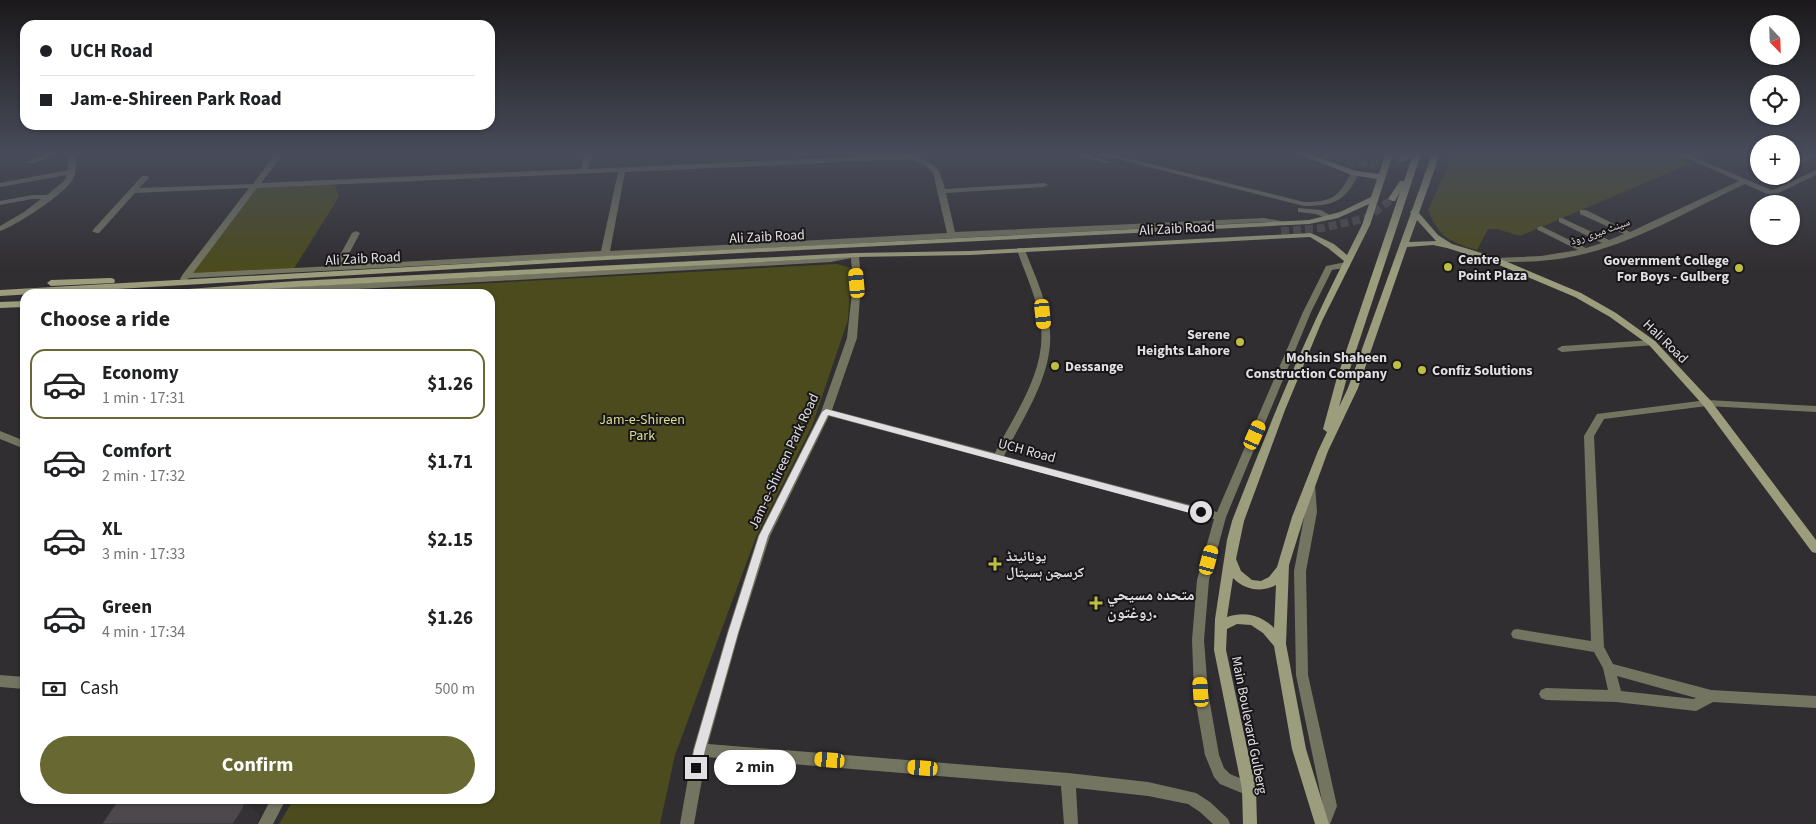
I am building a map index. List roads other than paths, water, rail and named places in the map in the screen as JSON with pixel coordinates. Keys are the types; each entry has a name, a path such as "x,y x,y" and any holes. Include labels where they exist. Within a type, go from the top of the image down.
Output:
{"main road":[{"name":"Main Boulevard Gulberg","path":"1250,824 1249,789 1220,650 1220,627 1230,558 1238,521 1280,410 1318,321 1366,225 1377,192"},
{"path":"1392,199 1396,192"},
{"path":"1323,451 1341,381 1404,192"},
{"path":"1230,558 1236,573 1243,579 1262,585 1271,584 1277,579 1323,451 1353,388 1421,192"},
{"name":"Ali Zaib Road","path":"69,289 156,284 184,279 1279,227 1331,218 1375,198"},
{"name":"Hali Road","path":"1414,212 1435,237 1449,246 1495,260 1578,295 1613,315 1652,343 1707,403 1816,549"},
{"path":"1309,222 1321,226 1322,229 1321,232 1311,235"},
{"path":"854,255 1279,227"},
{"name":"Ali Zaib Road","path":"854,255 1021,250 1311,235"},
{"path":"1311,235 1331,246 1347,263"},
{"path":"1403,245 1433,243 1449,246"},
{"name":"Ali Zaib Road","path":"0,286 106,280 156,284"},
{"name":"Ali Zaib Road","path":"0,293 20,292"},
{"path":"0,299 20,298"},
{"path":"0,305 20,304"},
{"path":"1283,565 1280,644 1299,749 1323,824"},
{"path":"1220,627 1231,619 1248,619 1265,626 1272,632 1280,644"}],"street":[{"path":"0,229 27,214 56,192"},
{"path":"96,232 132,192"},
{"path":"184,279 249,192"},
{"path":"605,253 617,192"},
{"path":"941,192 952,235"},
{"path":"1228,192 1289,208 1318,212 1331,218"},
{"path":"1252,192 1290,202 1319,205 1336,200 1345,192"},
{"name":"سینٹ میری روڈ","path":"1495,260 1533,258 1585,251 1629,234 1721,192"},
{"path":"0,203 32,197 50,197"},
{"path":"1583,212 1629,234"},
{"path":"184,279 337,268 605,253 1264,220 1279,227"},
{"path":"1562,220 1609,242"},
{"path":"1541,228 1585,251"},
{"path":"337,268 356,233"},
{"path":"998,457 1039,374 1046,344 1043,314 1021,250"},
{"path":"308,289 674,270 831,260 854,255"},
{"name":"Jam-e-Shireen Park Road","path":"687,824 700,750 733,633 764,536 826,412 852,338 857,283 854,255"},
{"path":"1249,789 1225,779 1219,772 1212,755 1201,692 1198,640 1203,580 1220,517 1307,312 1329,268 1347,263"},
{"path":"1562,349 1652,343"},
{"path":"1616,696 1609,668 1598,647 1593,558 1589,436 1601,416 1707,403 1816,409"},
{"name":"UCH Road","path":"826,412 1220,517"},
{"path":"0,435 20,443"},
{"path":"1310,484 1311,512 1300,571 1302,675 1330,806 1323,824"},
{"path":"1517,634 1598,647"},
{"path":"1609,668 1711,696 1816,702"},
{"path":"0,681 20,682"},
{"path":"1546,694 1616,696 1696,705 1711,696"},
{"path":"700,750 1068,780 1148,789 1191,798 1205,807 1223,824"},
{"path":"1068,780 1071,824"},
{"path":"265,824 276,804"},
{"path":"687,824 693,824"}],"tunnel":[{"path":"1281,231 1322,228 1367,218 1392,199"}],"place":[{"name":"Centre Point Plaza","path":"1448,267"},
{"name":"Government College For Boys - Gulberg","path":"1739,268"},
{"name":"Serene Heights Lahore","path":"1240,342"},
{"name":"Mohsin Shaheen Construction Company","path":"1397,365"},
{"name":"Dessange","path":"1055,366"},
{"name":"Confiz Solutions","path":"1422,370"},
{"name":"یونائیٹڈ کرسچن ہسپتال","path":"995,564"},
{"name":"متحده مسیحي روغتون.","path":"1096,603"}],"park label":[{"name":"Jam-e-Shireen Park","path":"642,428"}]}
